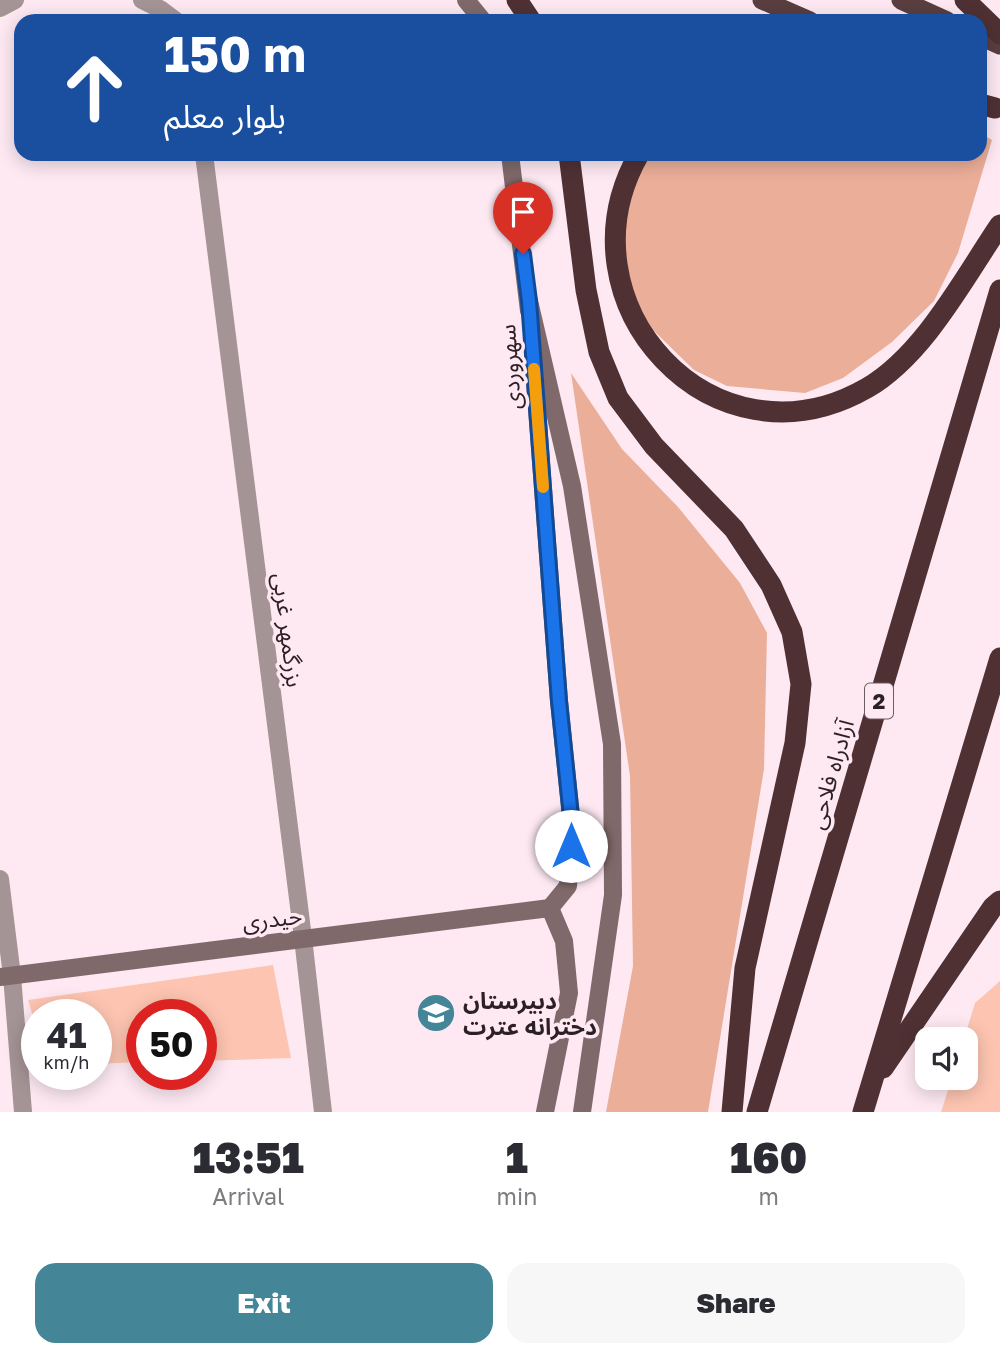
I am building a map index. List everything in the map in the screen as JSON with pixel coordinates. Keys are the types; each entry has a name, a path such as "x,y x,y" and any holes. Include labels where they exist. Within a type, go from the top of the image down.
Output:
{"highway":[{"path":"762,0 794,14"},
{"path":"901,0 932,14"},
{"path":"965,0 979,14"},
{"path":"987,21 1000,34"},
{"path":"570,161 586,290 599,352 618,398 654,446 734,529 771,584 792,632 801,684 795,743 745,968 732,1112"},
{"path":"636,161 618,206 613,248 623,292 639,330 667,365 701,391 735,405 771,411 802,410 838,401 868,388 901,363 936,321 1000,225"},
{"name":"آزادراه فلاحی","path":"757,1112 1000,290"},
{"path":"863,1112 1000,658"},
{"path":"870,1112 872,1085 993,907 1000,901"}],"main road":[{"path":"466,0 477,14"},
{"path":"511,161 529,301"},
{"name":"سهروردی","path":"529,301 559,701 572,826 568,886 550,908"},
{"name":"سهروردی","path":"529,301 572,486 612,744 613,895 582,1112"},
{"path":"545,1112 569,992 564,941 550,908"},
{"name":"حیدری","path":"6,976 550,908"}],"street":[{"path":"0,8 15,0"},
{"path":"142,0 167,14"},
{"name":"بزرگمهر غربی","path":"205,161 323,1112"},
{"path":"0,878 6,976 23,1112"}],"shaded area":[{"path":"987,137 992,140 987,157"},
{"path":"629,161 986,161 958,253 934,301 892,342 843,378 805,393 727,386 694,370 653,330 634,301 622,270"},
{"path":"571,373 622,449 678,507 740,583 767,633 764,769 708,1112 606,1112 633,966 630,776"},
{"path":"273,965 291,1058 217,1060 217,999 126,999 126,1063 112,1063 112,999 35,999"},
{"path":"1000,981 1000,1112 941,1112 948,1090 978,1090 978,1027 968,1027 975,1003"}],"slow traffic":[{"path":"534,369 543,487"}],"place":[{"name":"دبیرستان دخترانه عترت","path":"436,1013"}],"route":[{"path":"523,254 529,301 559,701 572,826 571,846"}]}
